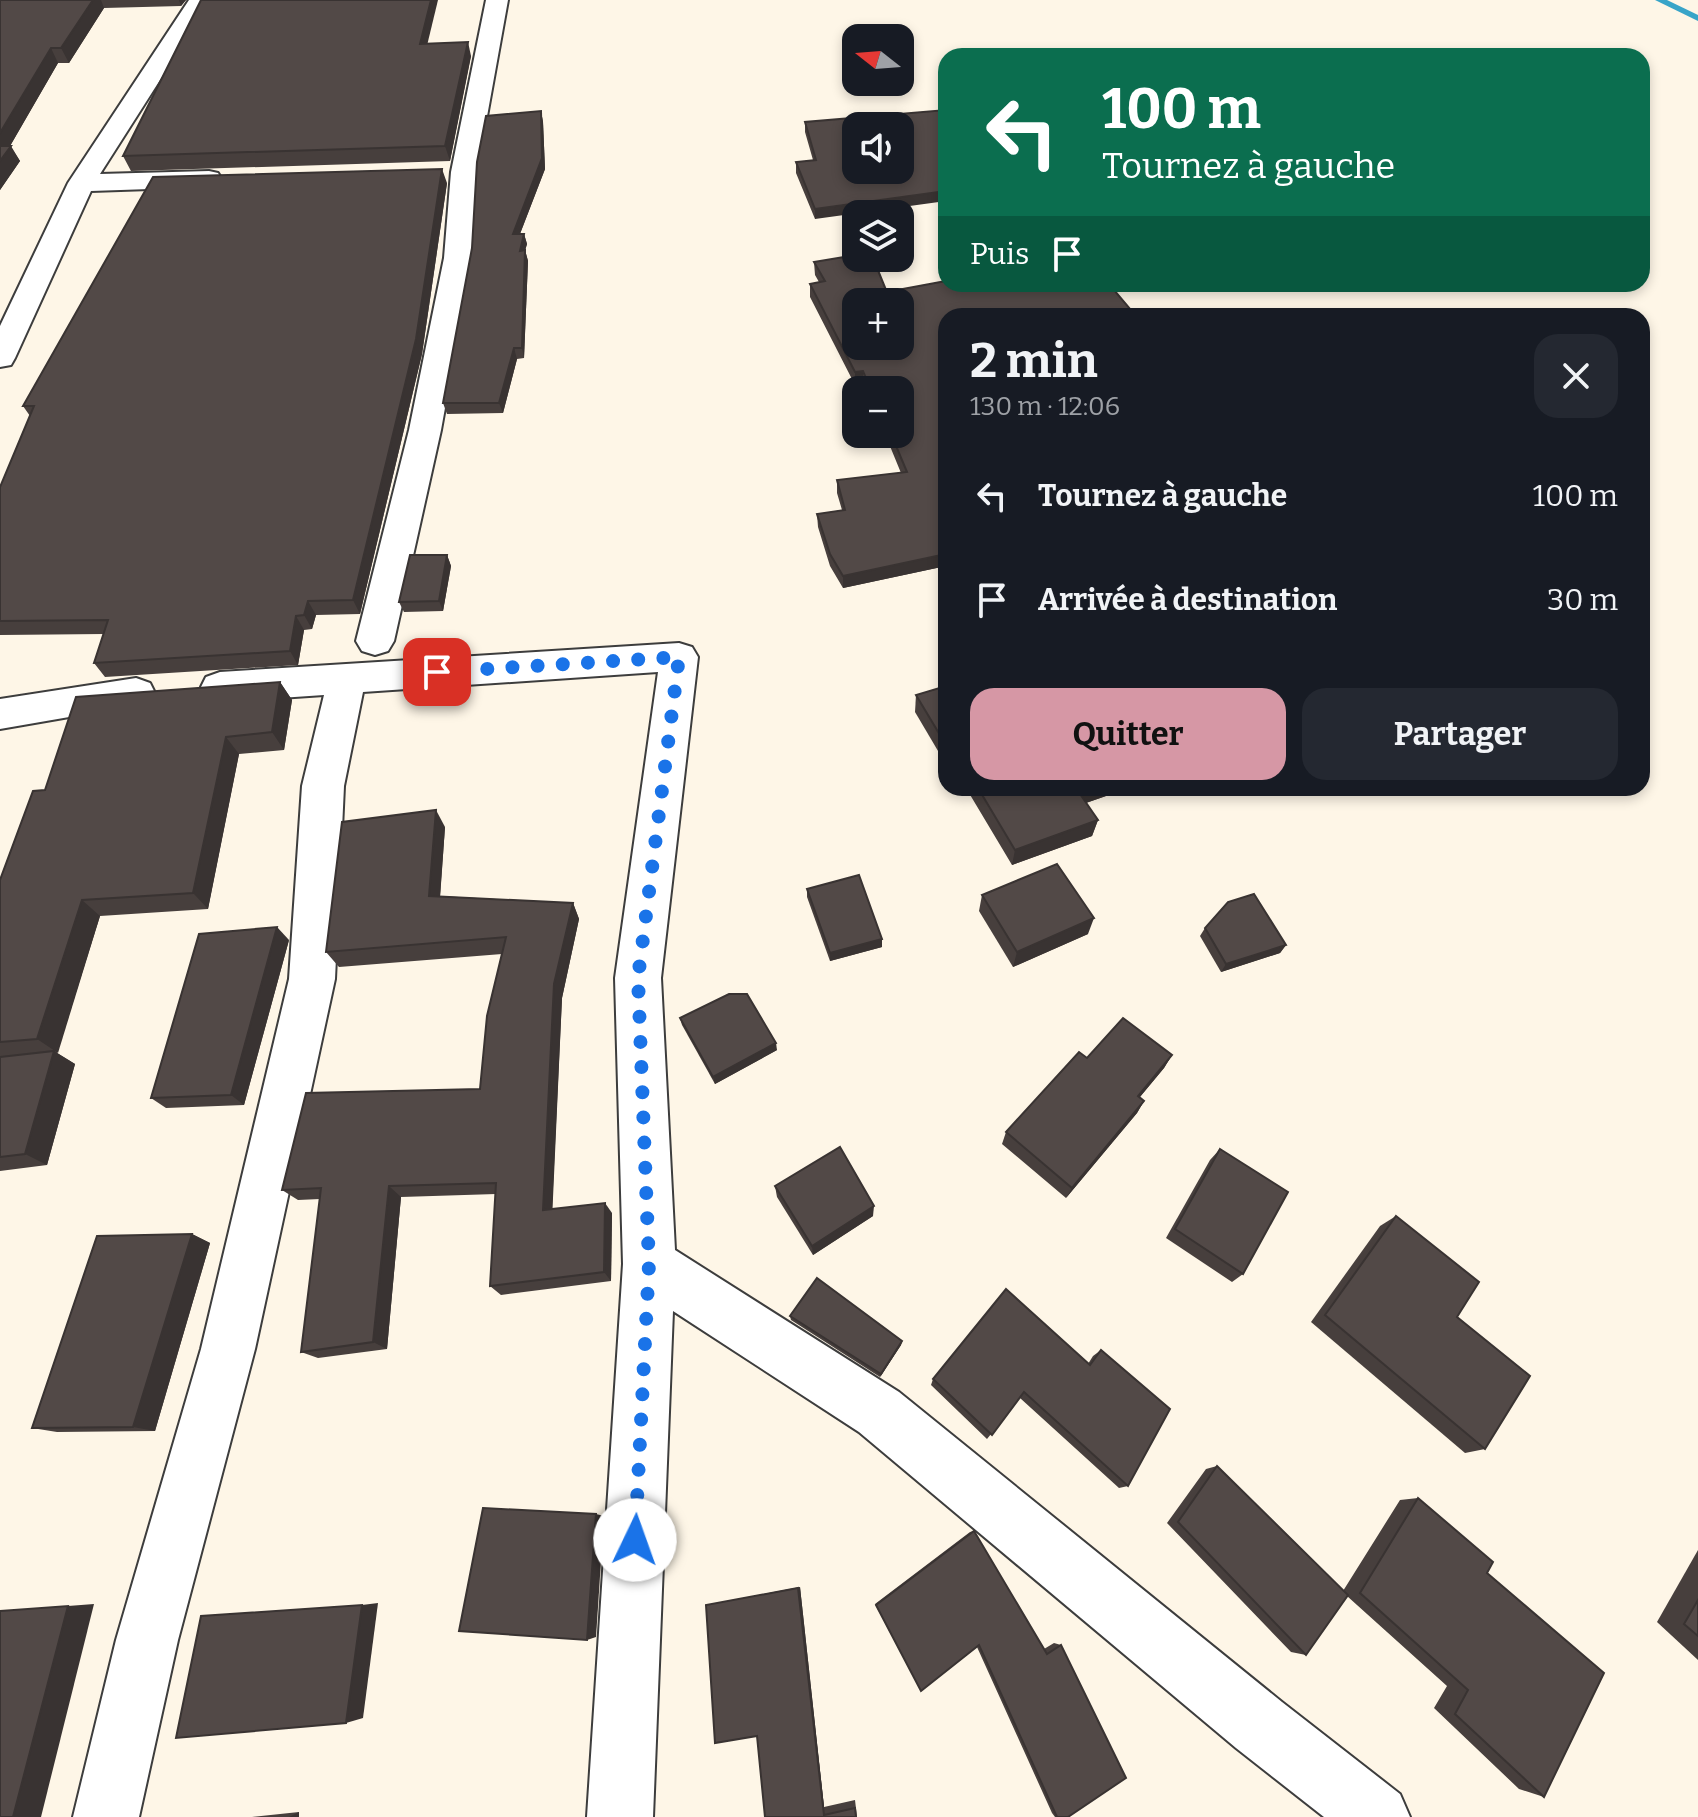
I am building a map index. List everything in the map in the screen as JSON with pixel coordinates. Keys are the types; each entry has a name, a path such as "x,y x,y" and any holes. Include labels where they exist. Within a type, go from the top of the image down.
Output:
{"street":[{"path":"0,358 81,183 200,0"},
{"path":"106,1817 147,1640 228,1349 312,979 323,786 425,430 458,258 464,172 497,0"},
{"path":"433,173 464,172"},
{"path":"81,183 233,179"},
{"path":"0,714 106,695 174,690 361,659 679,657 638,978 649,1264 620,1817"},
{"path":"649,1264 879,1412 1259,1725 1377,1817"}],"building":[{"path":"0,0 93,0 61,48 51,48 0,133"},
{"path":"201,0 431,0 420,44 468,42 445,146 123,156"},
{"path":"541,111 542,158 513,234 524,234 520,251 525,250 522,348 514,348 499,403 443,403 472,248 477,162 486,116"},
{"path":"938,111 938,192 880,200 842,200 842,205 815,209 796,162 816,160 805,122 842,119 842,184 914,184 914,113"},
{"path":"0,146 11,146 0,161"},
{"path":"442,169 416,339 353,600 308,601 304,615 296,616 290,651 94,663 108,620 0,621 0,487 34,406 23,406 153,177"},
{"path":"842,257 842,272 879,272 885,288 842,288 842,347 810,284 825,281 814,262"},
{"path":"938,282 938,292 1116,292 1129,308 938,308 938,556 843,576 830,554 817,514 845,510 837,480 907,472 897,448 914,448 914,376 865,376 863,371 855,372 849,360 914,360 914,288 908,288"},
{"path":"410,555 447,555 439,601 399,602"},
{"path":"280,682 272,732 226,737 193,893 82,900 37,1039 0,1042 0,880 33,791 45,790 76,697"},
{"path":"938,688 938,732 916,695"},
{"path":"983,796 1081,796 1098,820 1015,850"},
{"path":"436,810 429,896 573,903 554,984 543,1210 605,1203 604,1272 490,1286 496,1183 389,1186 373,1342 301,1352 321,1188 282,1190 306,1093 480,1089 487,1016 506,937 326,952 342,822"},
{"path":"1057,864 1094,918 1017,952 982,895"},
{"path":"859,875 882,939 830,953 807,889"},
{"path":"1254,894 1286,945 1226,964 1205,928 1228,902"},
{"path":"277,927 231,1095 151,1098 199,934"},
{"path":"729,994 747,994 776,1043 713,1077 680,1018"},
{"path":"1123,1018 1172,1055 1138,1096 1144,1101 1072,1188 1006,1132 1079,1052 1087,1058"},
{"path":"54,1051 25,1154 0,1157 0,1057"},
{"path":"840,1147 874,1206 812,1246 775,1186"},
{"path":"1220,1149 1288,1192 1243,1274 1175,1229"},
{"path":"1396,1216 1479,1282 1457,1317 1530,1376 1485,1449 1325,1315"},
{"path":"192,1234 133,1427 32,1428 97,1236"},
{"path":"817,1278 902,1341 881,1374 790,1316"},
{"path":"1006,1289 1090,1365 1101,1350 1170,1409 1128,1486 1024,1392 992,1435 933,1379"},
{"path":"1217,1466 1348,1595 1306,1655 1178,1522"},
{"path":"1418,1498 1493,1562 1487,1573 1604,1673 1544,1797 1455,1714 1468,1690 1360,1593"},
{"path":"483,1508 596,1514 587,1640 459,1631"},
{"path":"974,1531 1047,1654 1061,1645 1126,1778 1068,1817 1057,1817 979,1645 921,1691 876,1605"},
{"path":"798,1588 824,1815 855,1808 856,1817 765,1817 757,1736 715,1743 706,1605"},
{"path":"1698,1600 1698,1636 1684,1624"},
{"path":"362,1605 346,1723 176,1738 201,1616"},
{"path":"68,1606 13,1817 0,1817 0,1611"}],"waterway":[{"path":"1660,0 1698,18"}],"route":[{"path":"437,672 679,657 638,978 649,1264 635,1540"}]}
